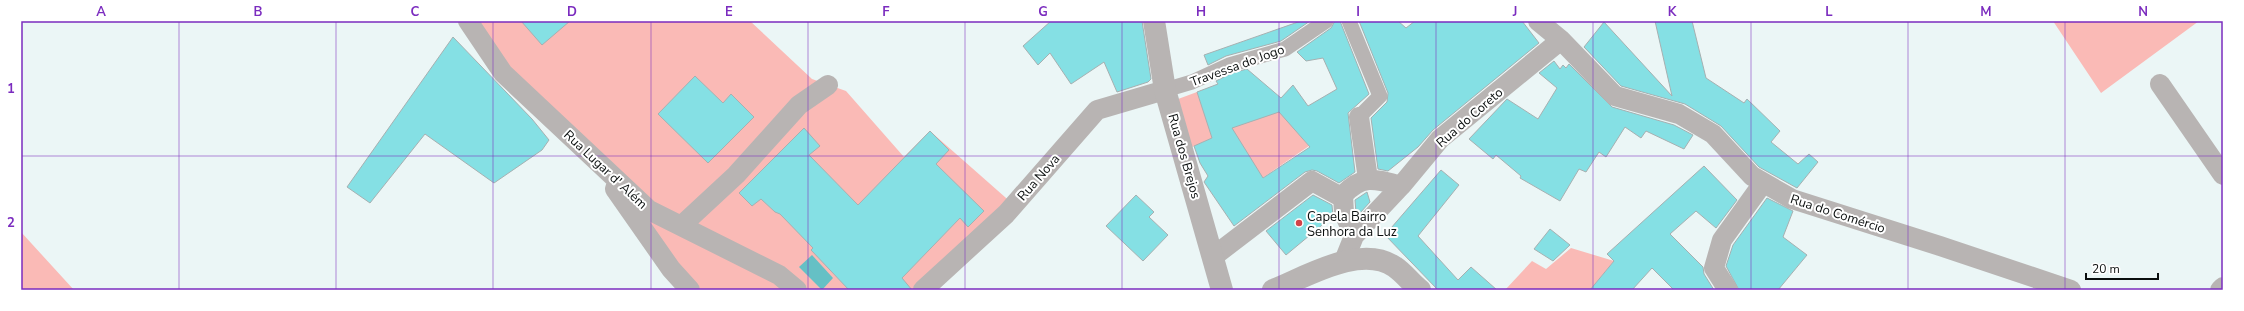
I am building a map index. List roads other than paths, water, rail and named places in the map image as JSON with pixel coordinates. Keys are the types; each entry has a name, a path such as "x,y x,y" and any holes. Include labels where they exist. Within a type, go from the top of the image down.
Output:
{"street":[{"name":"Rua Lugar d' Além","path":"468,21 502,73 649,210 779,275 797,290"},
{"name":"Rua dos Brejos","path":"1154,21 1165,90 1214,256 1222,290"},
{"name":"Travessa do Jogo","path":"1165,90 1192,82 1229,65 1284,49 1326,21"},
{"path":"1349,21 1380,96 1359,117 1368,179"},
{"name":"Rua do Comércio","path":"1538,21 1561,40 1616,96 1645,106 1679,114 1713,134 1752,176 1792,199 1940,246 2071,290"},
{"name":"Rua do Coreto","path":"1344,261 1354,236 1401,186 1440,139 1561,40"},
{"path":"2160,84 2223,175"},
{"path":"681,226 736,175 799,105 828,85"},
{"name":"Rua Nova","path":"924,290 1006,214 1097,110 1165,90"},
{"path":"588,153 671,269 690,290"},
{"path":"1354,236 1344,213 1343,198 1343,195 1353,184 1368,179 1401,186"},
{"path":"1214,256 1312,182 1343,198"},
{"path":"1728,290 1714,268 1722,240 1747,202 1763,183"},
{"path":"1273,290 1344,261 1361,257 1380,260 1394,266 1420,290"},
{"path":"2220,290 2223,287"}],"water":[{"path":"812,255 833,278 822,290 799,267"}],"place":[{"name":"Capela Bairro Senhora da Luz","path":"1299,223"}]}
